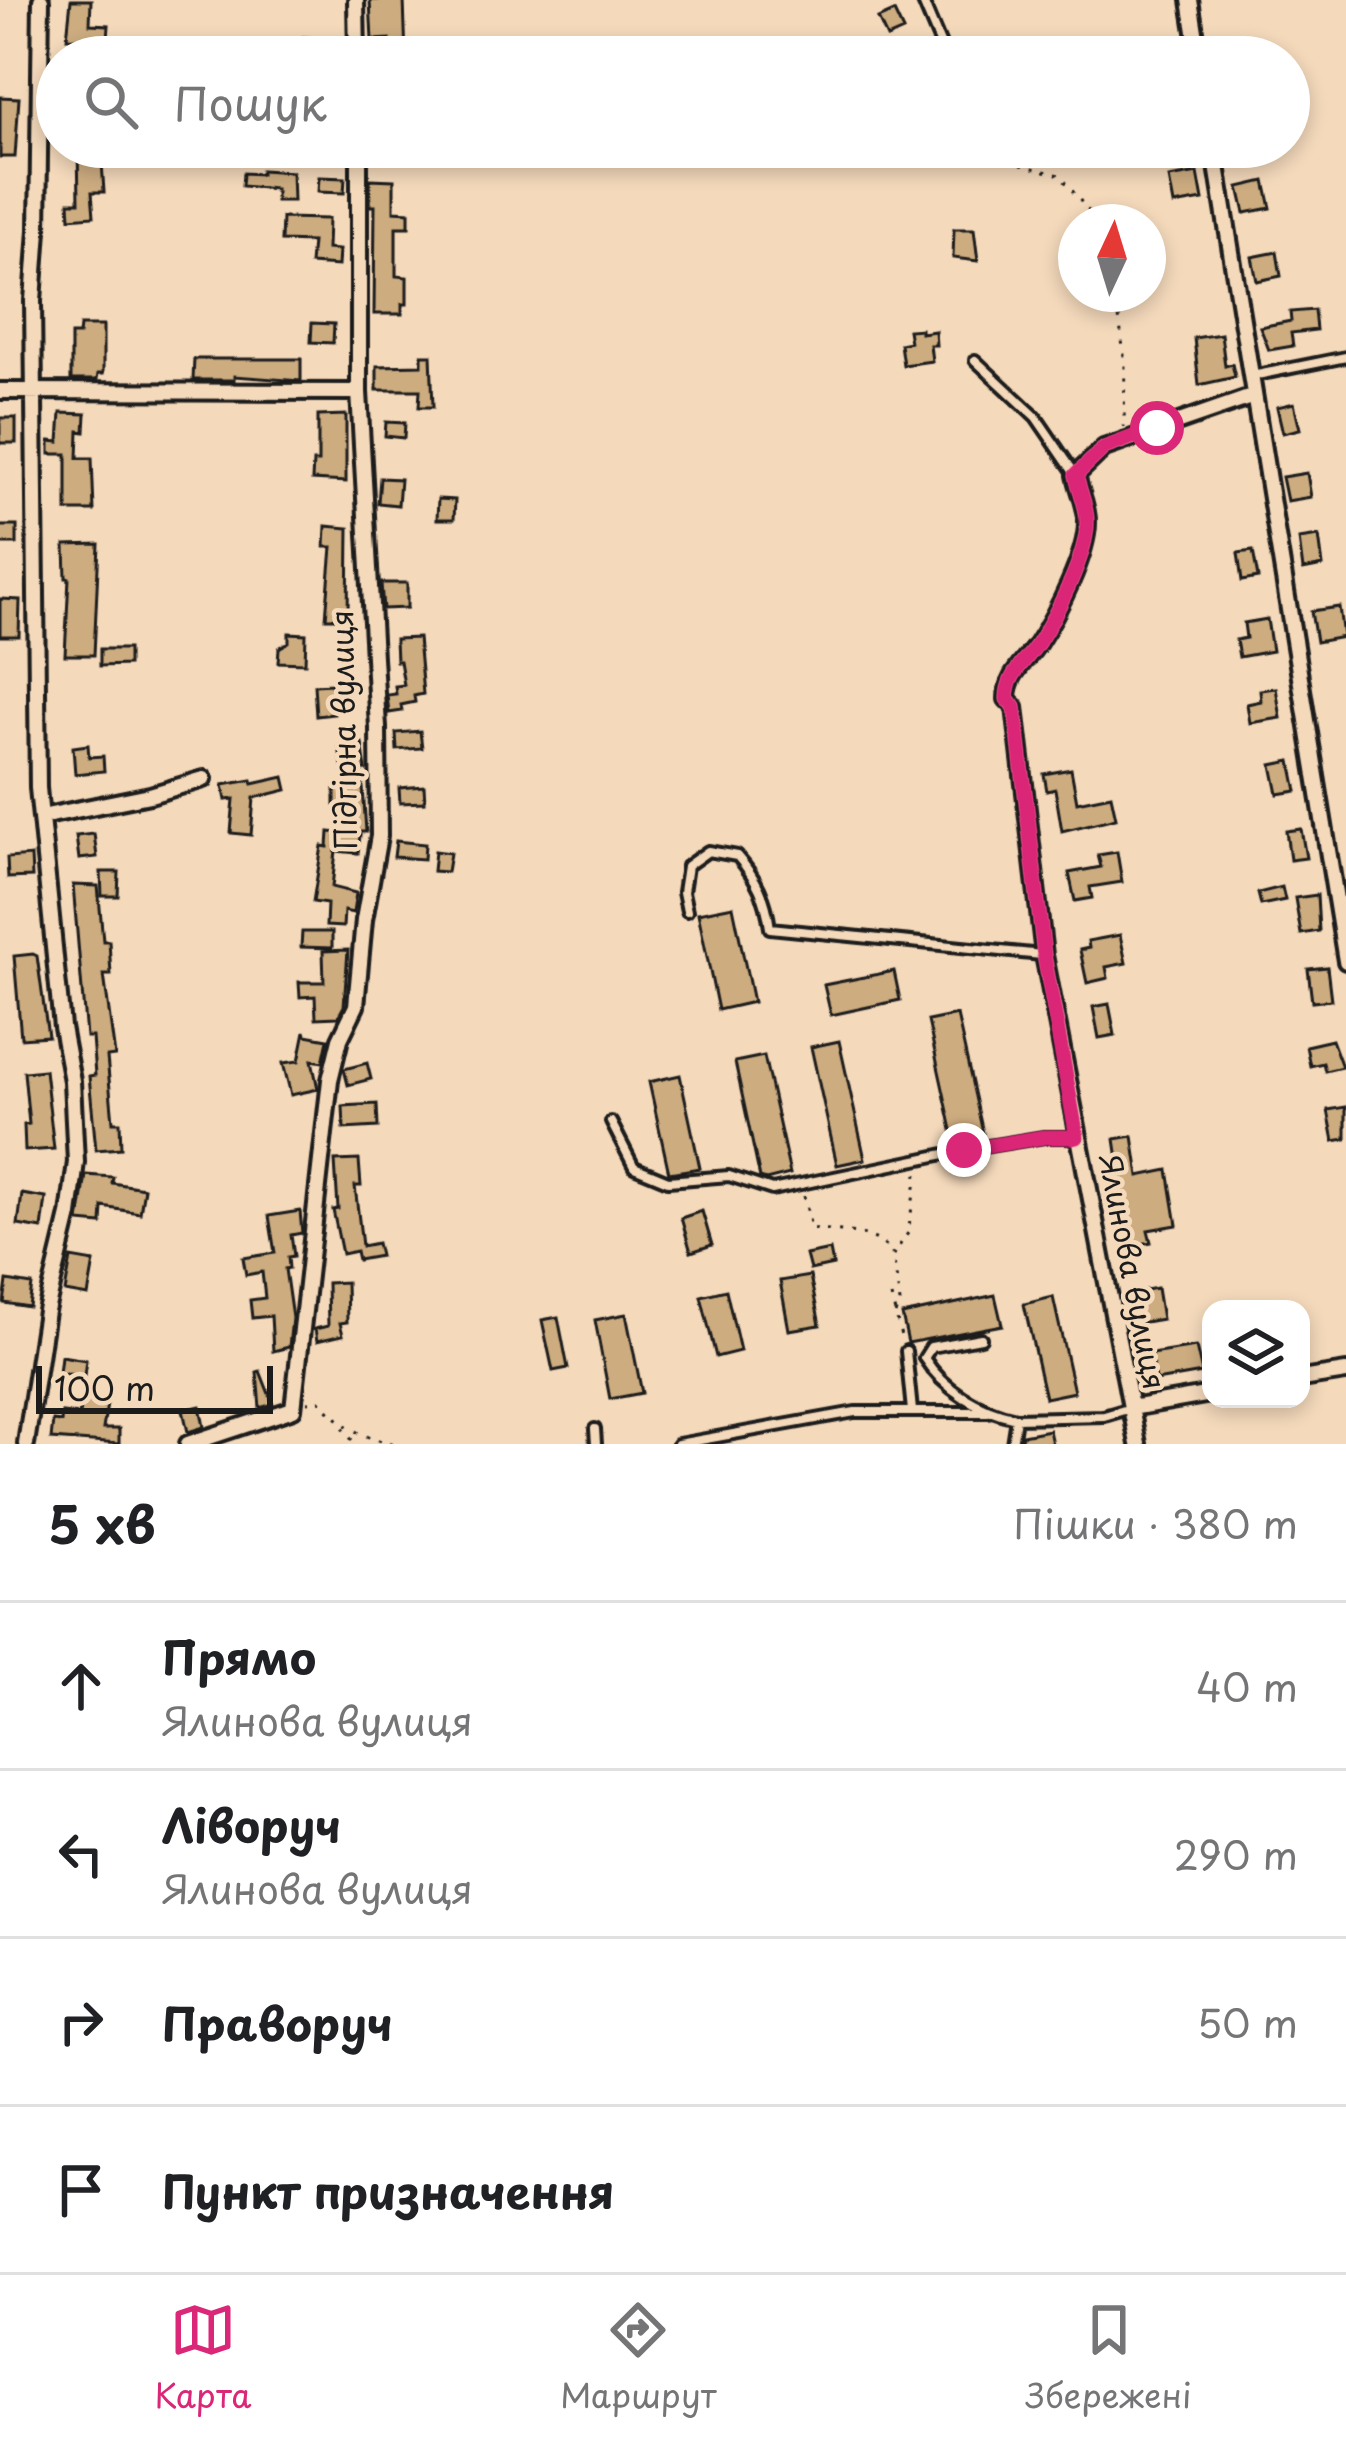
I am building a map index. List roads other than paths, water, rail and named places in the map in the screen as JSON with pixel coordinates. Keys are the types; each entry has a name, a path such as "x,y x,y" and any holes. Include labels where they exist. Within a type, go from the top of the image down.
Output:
{"street":[{"path":"41,0 41,36"},
{"path":"356,0 357,36"},
{"path":"1190,0 1196,36"},
{"path":"26,1444 76,1162 72,1081 62,1027 41,818 33,301 39,168"},
{"name":"Підгірна вулиця","path":"188,1444 293,1409 330,1080 340,1039 356,1006 363,963 364,920 379,836 378,728 358,392 359,168"},
{"path":"1217,168 1346,961"},
{"path":"0,391 358,392"},
{"path":"1076,475 1104,448 1254,396"},
{"name":"Ялинова вулиця","path":"1076,475 1087,522 1080,554 1050,623 1014,671 1007,699 1015,707 1044,955 1138,1444"},
{"path":"41,818 204,779"},
{"path":"1310,1378 1346,1372"},
{"path":"1131,1408 1202,1396"}],"lane":[{"path":"922,0 937,36"},
{"path":"1251,376 1346,357"},
{"path":"976,360 1036,417 1076,475"},
{"path":"687,911 683,892 687,866 708,851 737,856 757,880 770,928 1044,955"},
{"path":"611,1122 634,1167 668,1181 729,1176 772,1190 1044,1137 1077,1137"},
{"path":"981,1338 931,1347 924,1358 944,1383 988,1412"},
{"path":"906,1351 912,1411"},
{"path":"678,1444 855,1412 988,1412 1016,1418 1104,1416 1131,1408"},
{"path":"1012,1444 1016,1418"},
{"path":"595,1429 596,1444"}]}
